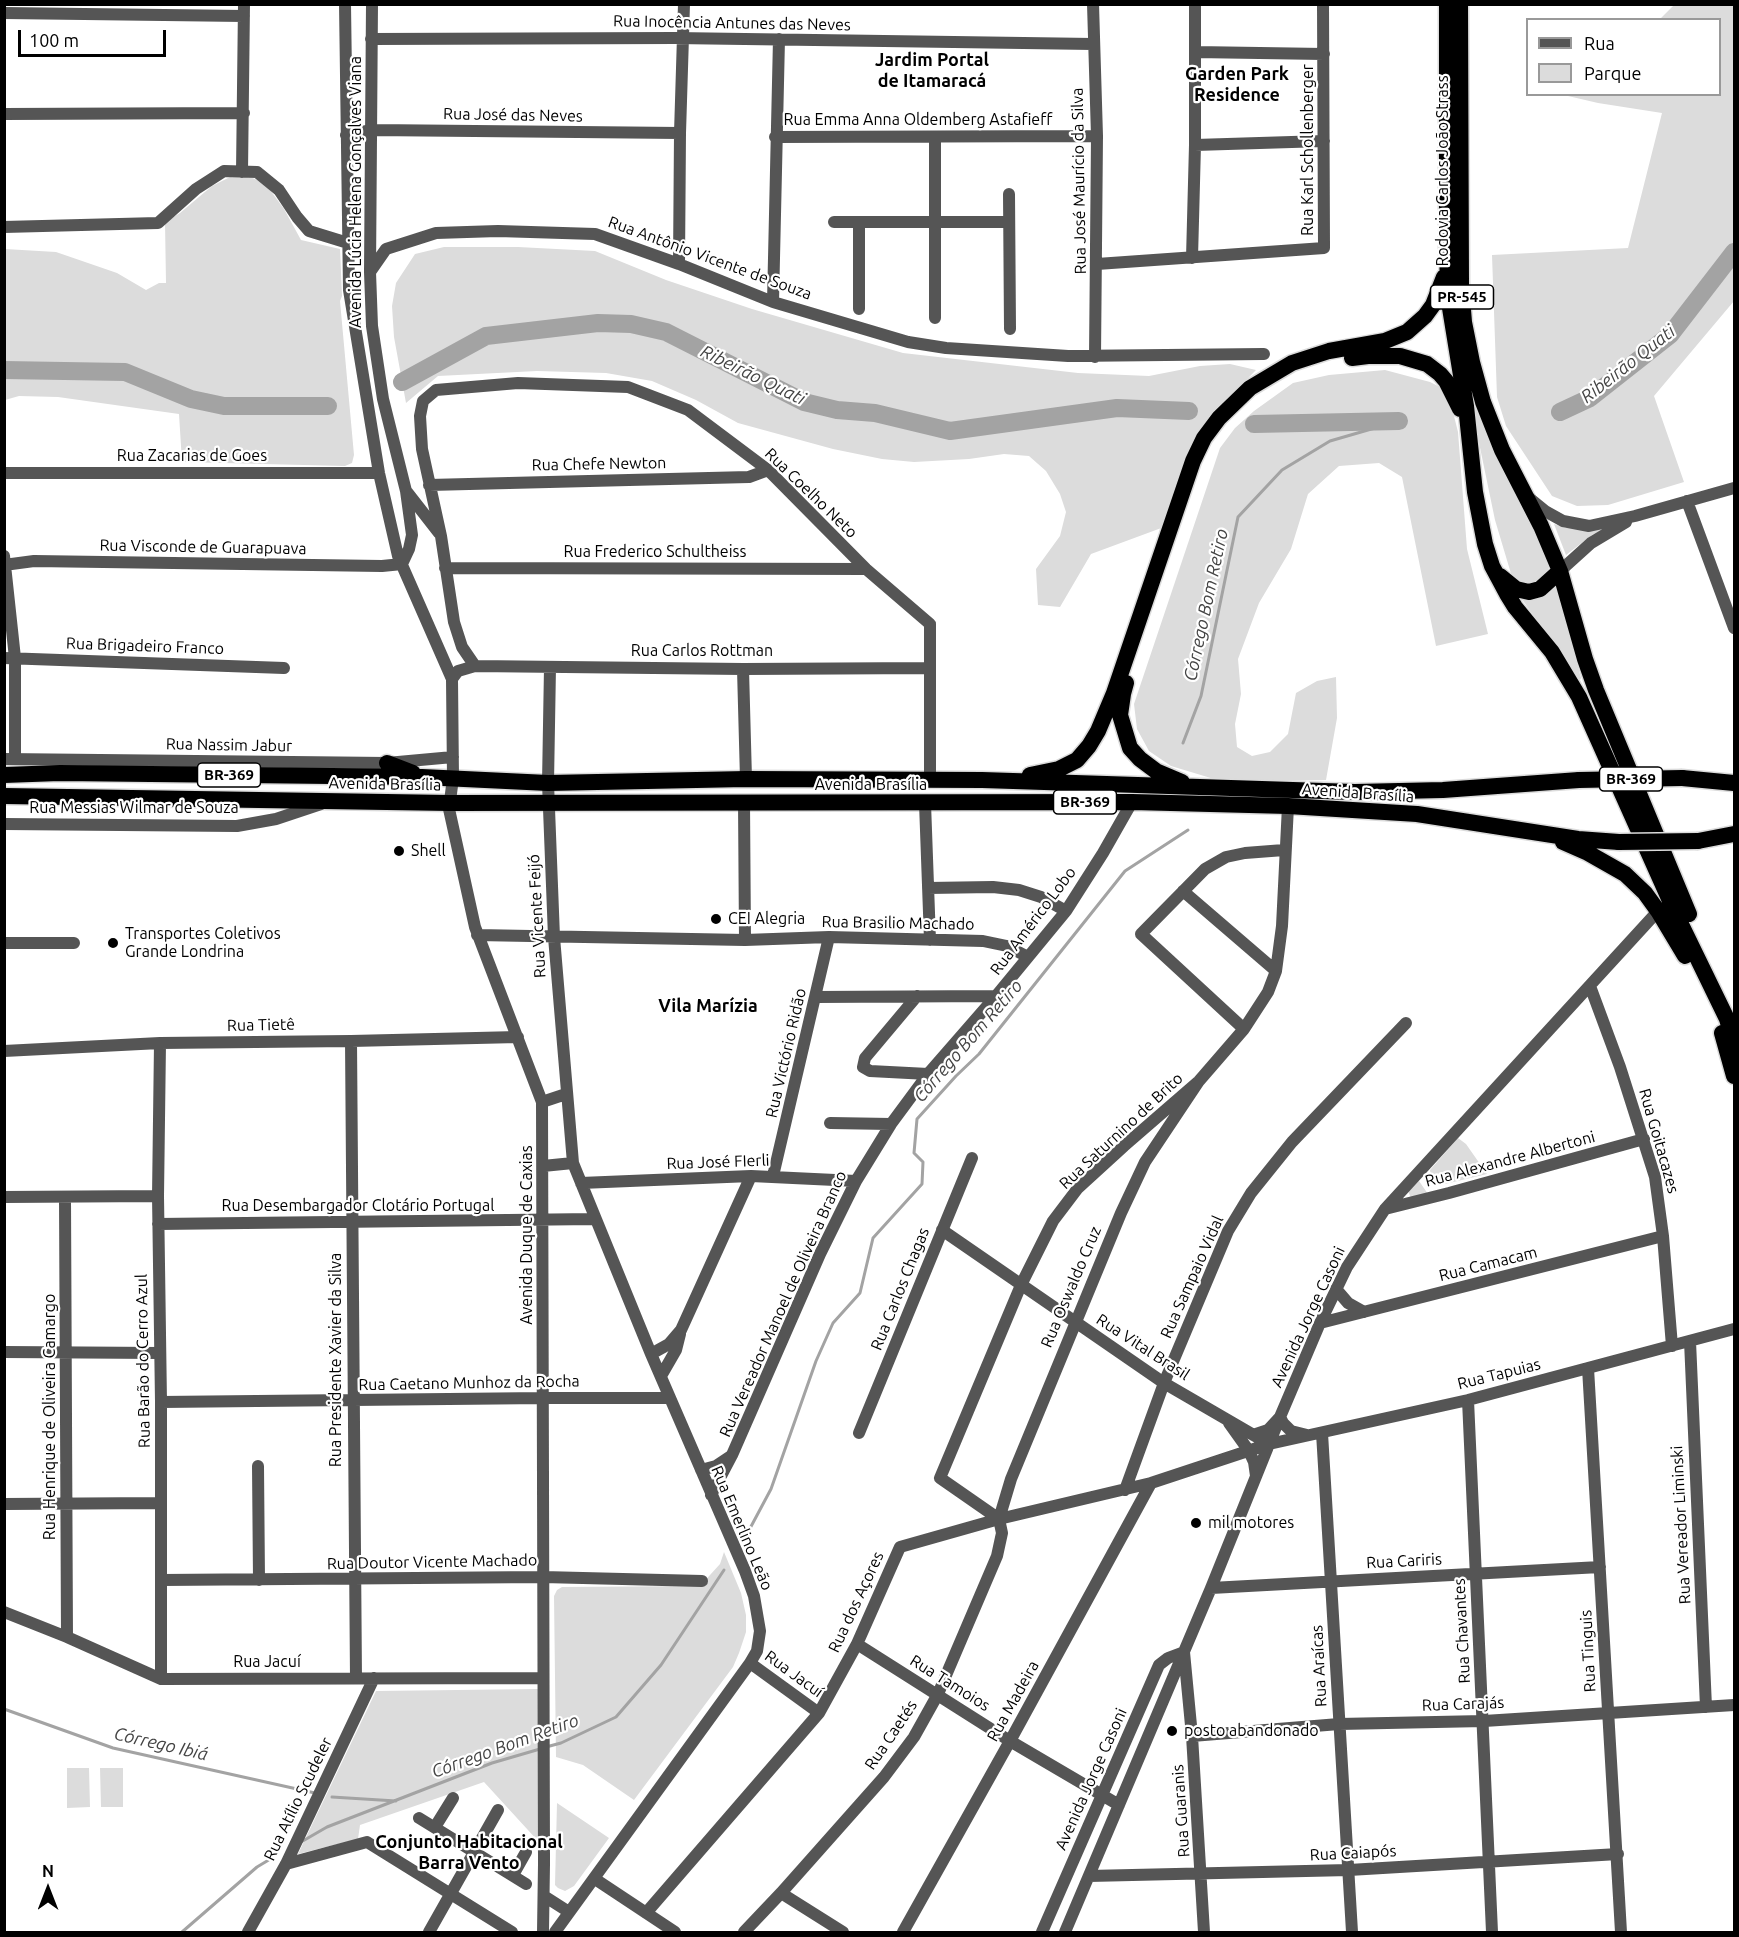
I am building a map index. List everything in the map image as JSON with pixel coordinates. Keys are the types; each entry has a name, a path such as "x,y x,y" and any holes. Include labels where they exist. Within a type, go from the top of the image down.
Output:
{"highway":[{"name":"Rodovia Carlos João Strass","path":"1447,4 1449,302 1480,524 1492,566 1515,607 1552,652 1579,697 1675,912 1727,1019 1734,1043"},
{"name":"Rodovia Carlos João Strass","path":"1460,4 1461,268 1464,322 1472,362 1483,402 1502,450 1541,526 1560,571 1596,690 1684,904 1734,1010"},
{"path":"981,780 1046,773 1077,760 1089,747 1114,693 1193,461 1204,438 1224,412 1250,388 1292,363 1329,351 1385,341 1407,332 1425,316 1433,305 1443,281 1448,258"},
{"path":"1196,787 1170,778 1140,759 1130,748 1120,715 1123,693 1200,465 1228,423 1242,408 1274,384 1308,368 1368,356 1400,356 1427,364 1440,374 1454,396 1470,442"},
{"path":"1492,566 1508,584 1529,592 1540,589 1560,571"},
{"path":"387,763 422,777"},
{"name":"Avenida Brasília","path":"4,775 60,773 422,777 548,783 746,779 981,780 1400,792 1579,780 1682,778 1734,783"},
{"name":"Avenida Brasília","path":"4,796 450,803 1132,802 1288,806 1417,814 1536,833 1619,842 1698,841 1734,834"},
{"path":"1536,833 1570,844 1625,874 1645,893 1658,911 1711,1004 1729,1051 1734,1076"}],"street":[{"name":"Avenida Lúcia Helena Gonçalves Viana","path":"345,4 349,290 379,473 398,556 402,564"},
{"name":"Avenida Lúcia Helena Gonçalves Viana","path":"372,4 370,272 375,351 386,417 406,491 412,535 410,549 402,564"},
{"path":"679,264 684,4"},
{"name":"Rua José Maurício da Silva","path":"1093,4 1096,136 1095,357"},
{"path":"1192,258 1195,4"},
{"name":"Rua Karl Schollenberger","path":"1096,264 1324,248 1323,4"},
{"path":"4,13 244,10 242,172"},
{"name":"Rua Inocência Antunes das Neves","path":"371,39 779,39 1093,44"},
{"path":"773,302 779,39"},
{"path":"1195,52 1324,54"},
{"path":"4,114 244,113"},
{"name":"Rua José das Neves","path":"346,135 372,130 680,133"},
{"name":"Rua Emma Anna Oldemberg Astafieff","path":"775,137 1096,136"},
{"path":"935,137 935,318"},
{"path":"1195,145 1324,141"},
{"path":"4,227 158,223 196,189 224,171 257,172 279,190 309,231 348,243"},
{"path":"1010,194 1010,329"},
{"path":"834,222 1010,222"},
{"path":"859,222 860,309"},
{"name":"Rua Antônio Vicente de Souza","path":"370,272 386,249 436,233 498,231 595,234 679,264 773,302 908,342 946,348 1095,357 1264,354"},
{"name":"Rua Coelho Neto","path":"429,484 422,448 420,416 423,401 436,390 518,383 628,387 688,410 768,470 866,569 930,624 930,668"},
{"name":"Rua Chefe Newton","path":"429,484 749,477 768,470"},
{"name":"Rua Zacarias de Goes","path":"4,474 379,473"},
{"path":"429,484 441,536 454,622 462,647 475,666"},
{"path":"1524,494 1554,517 1570,523 1589,526 1635,516 1734,488"},
{"path":"406,491 441,536"},
{"path":"1687,501 1734,628"},
{"path":"1560,571 1591,543 1635,516"},
{"path":"5,562 10,658 10,759"},
{"name":"Rua Visconde de Guarapuava","path":"5,562 382,566 402,564"},
{"name":"Avenida Duque de Caxias","path":"402,564 452,679 453,778 449,809 477,935 542,1102 544,1221 543,1932"},
{"name":"Rua Frederico Schultheiss","path":"445,568 866,569"},
{"name":"Rua Brigadeiro Franco","path":"10,658 284,668"},
{"name":"Rua Carlos Rottman","path":"452,679 458,671 475,666 743,669 930,668"},
{"name":"Rua Vicente Feijó","path":"550,666 548,803 554,936 573,1162"},
{"path":"930,668 930,781"},
{"path":"743,669 746,779"},
{"name":"Rua Nassim Jabur","path":"10,759 387,763 453,757"},
{"name":"Rua Messias Wilmar de Souza","path":"4,824 237,826 276,819 332,800"},
{"path":"744,802 745,940"},
{"name":"Rua Américo Lobo","path":"996,996 1066,910 1103,853 1132,802"},
{"path":"926,803 930,940"},
{"name":"Rua Saturnino de Brito","path":"999,1519 940,1478 1021,1285 1053,1221 1078,1188 1199,1081 1244,1029 1268,992 1276,970 1282,926 1288,806"},
{"path":"1244,1029 1141,934 1205,869 1226,857 1284,850"},
{"path":"928,888 993,887 1019,890 1041,897 1066,910"},
{"path":"1183,891 1276,970"},
{"name":"Avenida Jorge Casoni","path":"1065,1932 1320,1323 1356,1252 1385,1209 1658,911"},
{"name":"Rua Brasilio Machado","path":"477,935 745,940 829,937 930,940 996,943 1028,957"},
{"name":"Rua Victório Ridão","path":"773,1176 829,937"},
{"path":"4,943 74,943"},
{"name":"Rua Goitacazes","path":"1590,986 1644,1139 1655,1177 1663,1236 1672,1346"},
{"path":"917,996 865,1058 863,1067 870,1071 928,1074"},
{"path":"816,997 996,996"},
{"name":"Rua Vereador Manoel de Oliveira Branco","path":"711,1495 732,1455 820,1254 856,1181 891,1124 928,1074 996,996"},
{"name":"Rua Sampaio Vidal","path":"1125,1490 1164,1383 1228,1231 1251,1193 1292,1142 1355,1079 1406,1023"},
{"name":"Rua Tietê","path":"4,1051 160,1043 518,1037"},
{"name":"Rua Presidente Xavier da Silva","path":"351,1041 356,1678"},
{"name":"Rua Barão do Cerro Azul","path":"160,1043 158,1224 162,1503 161,1679"},
{"name":"Rua Oswaldo Cruz","path":"999,1519 1011,1479 1121,1213 1145,1162 1199,1081"},
{"path":"542,1102 566,1094"},
{"path":"830,1123 891,1124"},
{"name":"Rua Alexandre Albertoni","path":"1385,1209 1449,1194 1644,1139"},
{"name":"Rua Carlos Chagas","path":"859,1433 972,1158"},
{"path":"543,1166 573,1162"},
{"name":"Rua Emerlino Leão","path":"555,1932 750,1663 757,1650 760,1631 754,1596 595,1220 573,1162"},
{"path":"661,1376 676,1350 681,1330 752,1176"},
{"name":"Rua José FIerli","path":"581,1184 752,1176 856,1181"},
{"path":"4,1197 158,1196"},
{"name":"Rua Henrique de Oliveira Camargo","path":"65,1198 67,1636"},
{"name":"Rua Desembargador Clotário Portugal","path":"158,1224 595,1220"},
{"name":"Rua Vital Brasil","path":"942,1230 1164,1383 1269,1444"},
{"name":"Rua Camacam","path":"1320,1323 1663,1236"},
{"path":"1336,1289 1348,1303 1364,1312"},
{"name":"Rua Tapuias","path":"1269,1444 1468,1400 1734,1329"},
{"path":"651,1354 669,1344 681,1330"},
{"name":"Rua Vereador Liminski","path":"1690,1341 1706,1707"},
{"path":"4,1352 159,1353"},
{"name":"Rua Tinguis","path":"1588,1368 1621,1932"},
{"name":"Rua Caetano Munhoz da Rocha","path":"161,1402 670,1398"},
{"name":"Rua Chavantes","path":"1468,1400 1492,1932"},
{"path":"1253,1435 1268,1430 1280,1417 1283,1424 1291,1431 1316,1434"},
{"path":"1226,1419 1249,1451 1254,1462 1256,1477"},
{"name":"Rua Araícas","path":"1316,1434 1330,1582 1352,1932"},
{"name":"Rua dos Açores","path":"646,1913 819,1713 857,1644 900,1546 999,1519 1151,1483 1269,1444"},
{"name":"Rua Vereador Manoel de Oliveira Branco","path":"701,1470 716,1466 732,1455"},
{"path":"258,1466 259,1580"},
{"name":"Rua Madeira","path":"903,1932 1151,1483"},
{"path":"4,1504 162,1503"},
{"name":"Rua Caetés","path":"744,1932 884,1777 914,1737 938,1694 998,1556 1002,1533 999,1519"},
{"name":"Rua Cariris","path":"1210,1588 1600,1567"},
{"name":"Rua Doutor Vicente Machado","path":"162,1580 543,1577 702,1581"},
{"name":"Rua Jacuí","path":"4,1612 67,1636 161,1679 543,1678"},
{"name":"Rua Tamoios","path":"857,1644 1010,1741 1119,1805"},
{"name":"Avenida Jorge Casoni","path":"1042,1932 1159,1665 1167,1658 1184,1652"},
{"name":"Rua Guaranis","path":"1184,1652 1192,1736 1204,1932"},
{"name":"Rua Jacuí","path":"750,1663 819,1713"},
{"name":"Rua Atílio Scudeler","path":"248,1932 286,1864 374,1678"},
{"name":"Rua Carajás","path":"1192,1736 1339,1724 1484,1721 1734,1706"},
{"path":"435,1827 453,1798"},
{"path":"429,1932 498,1810"},
{"path":"419,1818 526,1884"},
{"path":"286,1864 367,1842 512,1932"},
{"path":"513,1875 526,1852"},
{"name":"Rua Caiapós","path":"1089,1876 1349,1870 1618,1854"},
{"path":"595,1879 675,1932"},
{"path":"781,1893 843,1932"},
{"path":"544,1896 569,1912"}],"green space":[{"path":"1674,5 1734,5 1734,301 1654,396 1684,482 1608,505 1577,506 1552,496 1506,426 1497,397 1492,255 1628,248 1662,113 1568,96 1721,96 1721,18 1661,18"},
{"path":"232,176 250,177 265,183 284,209 301,240 340,249 342,296 340,301 354,455 352,463 345,466 182,462 179,414 58,397 19,396 5,400 5,249 56,252 117,273 146,290 159,283 166,283 165,222 180,213 212,186"},
{"path":"444,247 518,247 595,251 666,280 752,309 903,353 1078,373 1149,376 1200,366 1230,364 1256,370 1202,426 1164,527 1091,554 1060,607 1038,605 1036,569 1060,536 1066,512 1060,494 1046,471 1029,456 1004,454 969,459 914,462 882,459 833,449 738,423 696,400 652,381 606,373 537,371 438,376 406,403 394,337 392,306 396,283 415,254"},
{"path":"1385,370 1430,382 1444,389 1450,400 1458,432 1467,549 1488,634 1436,646 1402,477 1379,463 1339,466 1308,494 1291,549 1259,603 1238,659 1241,694 1235,724 1237,747 1252,756 1270,752 1288,734 1296,693 1317,681 1336,677 1337,718 1326,780 1224,782 1171,766 1149,751 1137,729 1134,704 1220,448 1235,428 1254,411 1293,383 1329,375"},
{"path":"1466,380 1548,564 1549,572 1538,583 1521,585 1512,577 1495,520"},
{"path":"1617,523 1592,535 1566,555 1554,524 1566,528 1586,528"},
{"path":"1556,583 1581,678 1580,680 1521,598"},
{"path":"1458,1138 1466,1144 1487,1174 1445,1184 1437,1183 1431,1176 1430,1170"},
{"path":"1419,1181 1428,1194 1411,1198 1408,1191"},
{"path":"724,1552 741,1593 746,1615 746,1632 739,1653 733,1667 634,1800 583,1765 556,1757 554,1596 557,1590 562,1587 700,1586 720,1564"},
{"path":"538,1689 538,1841 484,1782 360,1825 358,1839 298,1854 376,1691"},
{"path":"67,1768 89,1768 90,1807 67,1808"},
{"path":"100,1768 123,1768 123,1807 101,1807"},
{"path":"557,1803 609,1838 574,1886 565,1891 555,1885"}],"waterway":[{"name":"Ribeirão Quati","path":"1560,412 1590,398 1670,335 1734,252"},
{"name":"Ribeirão Quati","path":"402,382 486,336 598,323 631,324 666,332 804,402 837,410 875,413 950,431 1117,408 1189,411"},
{"name":"Ribeirão Quati","path":"4,370 125,372 191,399 224,406 328,406"},
{"name":"Córrego Bom Retiro","path":"1183,743 1201,696 1238,517 1282,470 1330,441 1399,421"},
{"name":"Ribeirão Quati","path":"1254,424 1399,421"},
{"name":"Córrego Bom Retiro","path":"747,1534 771,1489 816,1361 833,1323 860,1293 873,1238 922,1184 923,1162 914,1153 917,1119 979,1054 1125,871 1188,830"},
{"name":"Córrego Bom Retiro","path":"546,1747 561,1743 616,1717 661,1665 724,1570"},
{"name":"Córrego Ibiá","path":"4,1709 113,1748 315,1793"},
{"name":"Córrego Bom Retiro","path":"301,1842 327,1827 492,1763 540,1749"},
{"name":"Córrego Ibiá","path":"332,1797 396,1801"},
{"name":"Córrego Bom Retiro","path":"182,1932 257,1867 272,1858"}],"place":[{"name":"Shell","path":"399,851"},
{"name":"CEI Alegria","path":"716,919"},
{"name":"Transportes Coletivos Grande Londrina","path":"113,943"},
{"name":"mil motores","path":"1196,1523"},
{"name":"posto abandonado","path":"1172,1731"}],"district":[{"name":"Jardim Portal de Itamaracá","path":"932,70"},
{"name":"Garden Park Residence","path":"1237,84"},
{"name":"Vila Marízia","path":"708,1006"},
{"name":"Conjunto Habitacional Barra Vento","path":"469,1852"}]}
